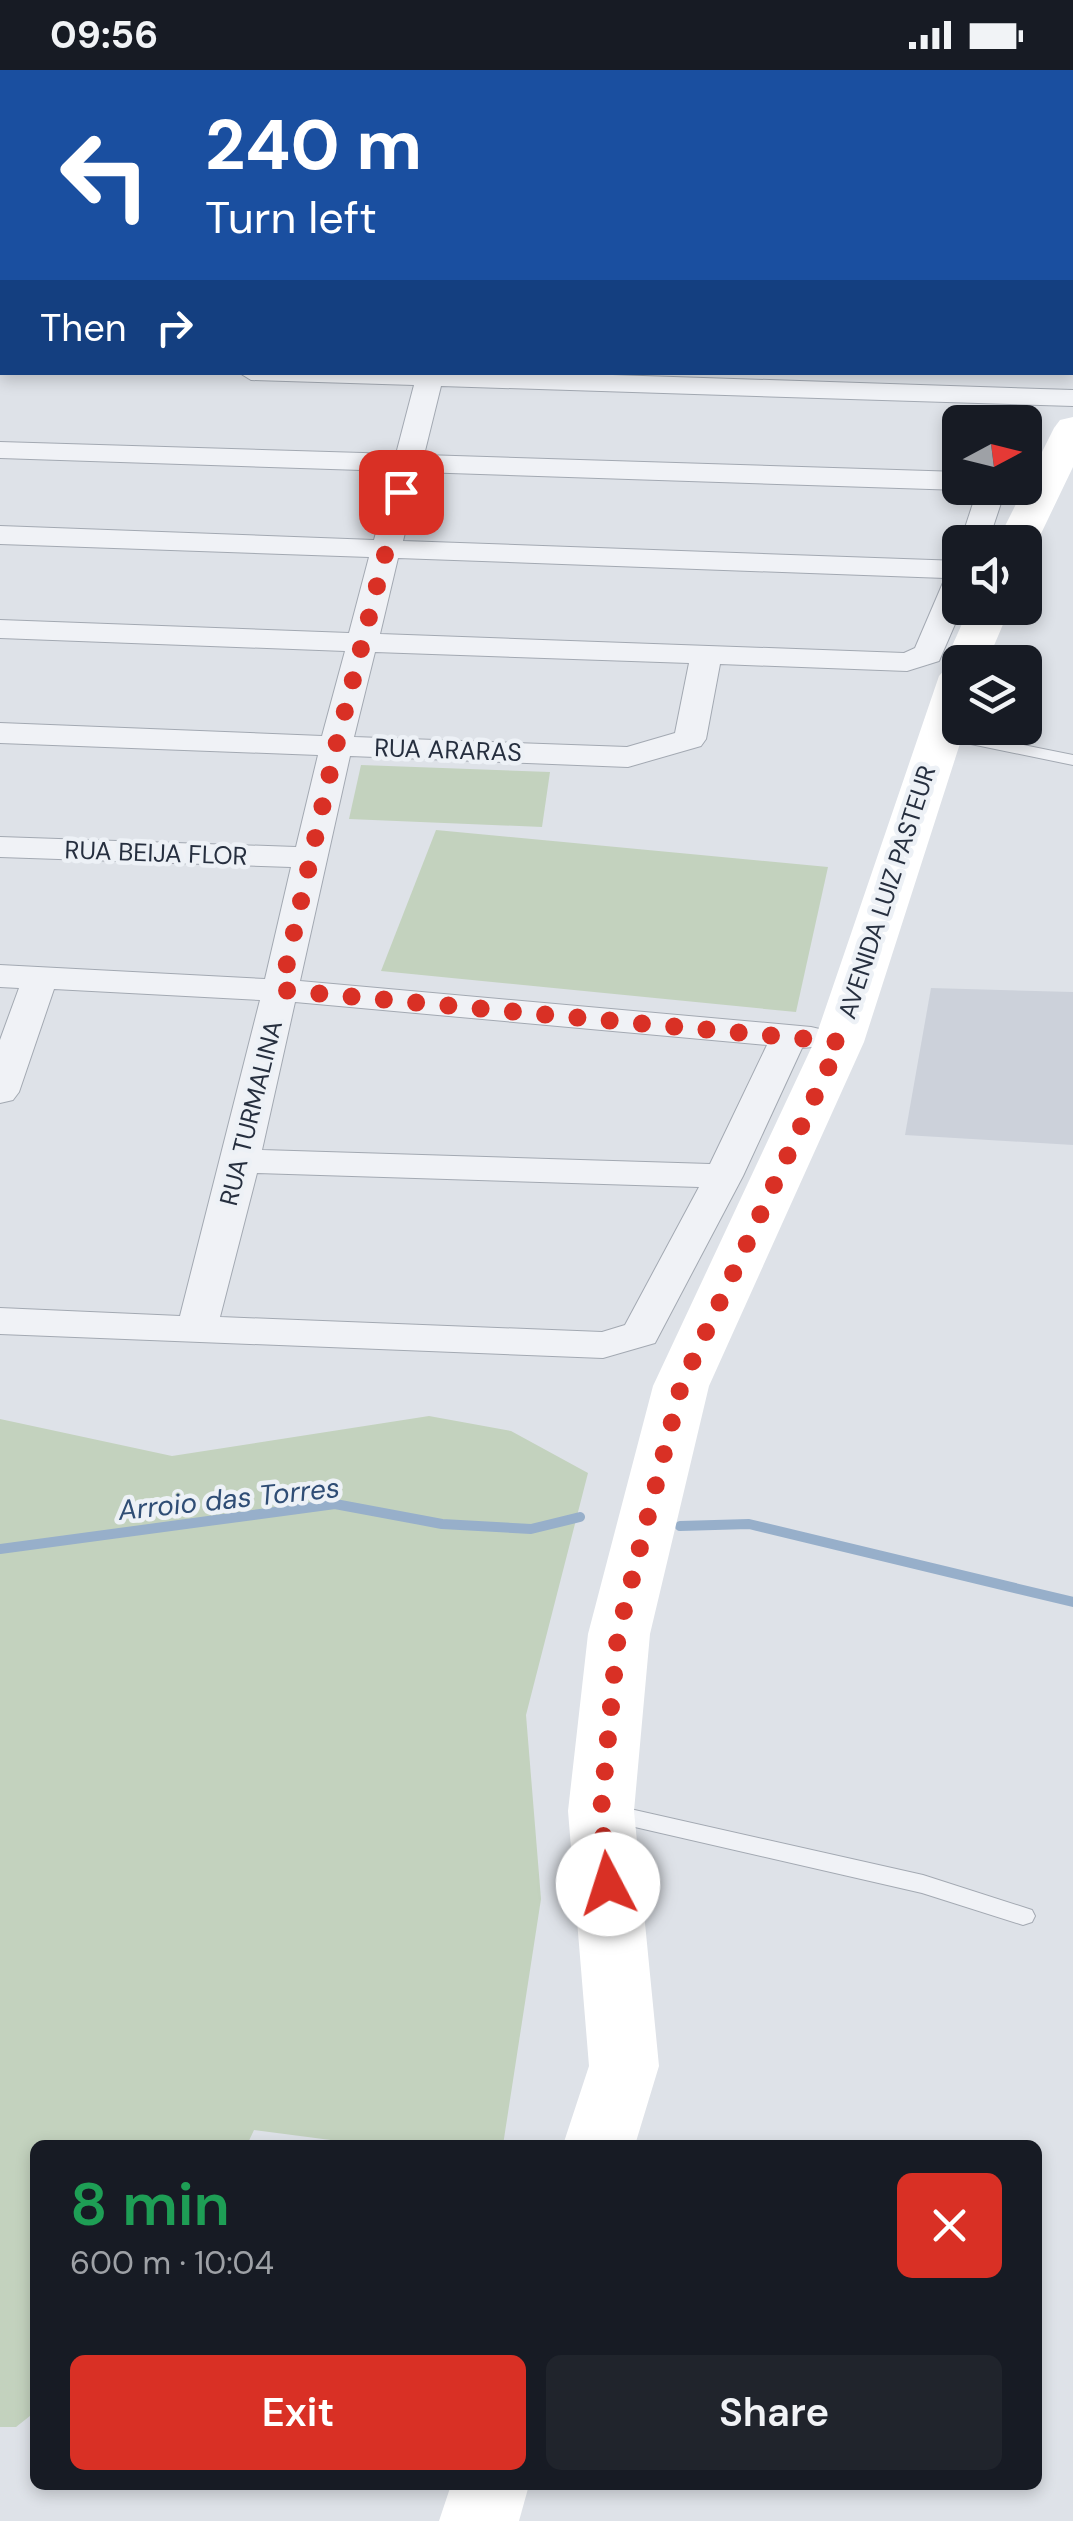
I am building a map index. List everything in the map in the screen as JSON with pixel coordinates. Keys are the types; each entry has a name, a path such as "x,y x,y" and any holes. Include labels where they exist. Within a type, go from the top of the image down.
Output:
{"main road":[{"path":"1025,525 1073,428"},
{"name":"AVENIDA LUIZ PASTEUR","path":"600,2140 624,2066 601,1811 618,1634 681,1386 814,1039 942,723"},
{"path":"479,2521 488,2490"}],"street":[{"path":"385,375 1073,398"},
{"name":"RUA TURMALINA","path":"196,1329 241,1161 336,746 430,376"},
{"path":"0,450 942,480"},
{"path":"0,535 942,569"},
{"path":"0,629 907,662 928,654 942,621"},
{"name":"RUA ARARAS","path":"0,733 628,757 690,739 706,657"},
{"name":"RUA BEIJA FLOR","path":"0,847 312,858"},
{"path":"0,976 281,990 814,1039 724,1176 641,1334 603,1345 0,1322"},
{"path":"0,1092 40,978"},
{"path":"241,1161 724,1176"}],"lane":[{"path":"938,733 1073,760"},
{"path":"601,1811 923,1884 1023,1916"}],"shaded area":[{"path":"931,988 1073,992 1073,1145 905,1135"}],"green space":[{"path":"361,765 550,772 542,827 349,819"},
{"path":"436,830 828,867 796,1012 381,971"},
{"path":"429,1416 511,1431 588,1473 526,1715 541,1899 504,2140 331,2140 254,2130 249,2140 30,2140 30,2416 16,2427 0,2427 0,1419 172,1456"}],"waterway":[{"name":"Arroio das Torres","path":"0,1549 335,1504 442,1524 531,1529 580,1517"},
{"name":"Arroio das Torres","path":"680,1526 749,1524 1073,1602"}],"route":[{"path":"401,492 336,746 281,990 840,1042 681,1386 618,1634 601,1811 608,1884"}]}
